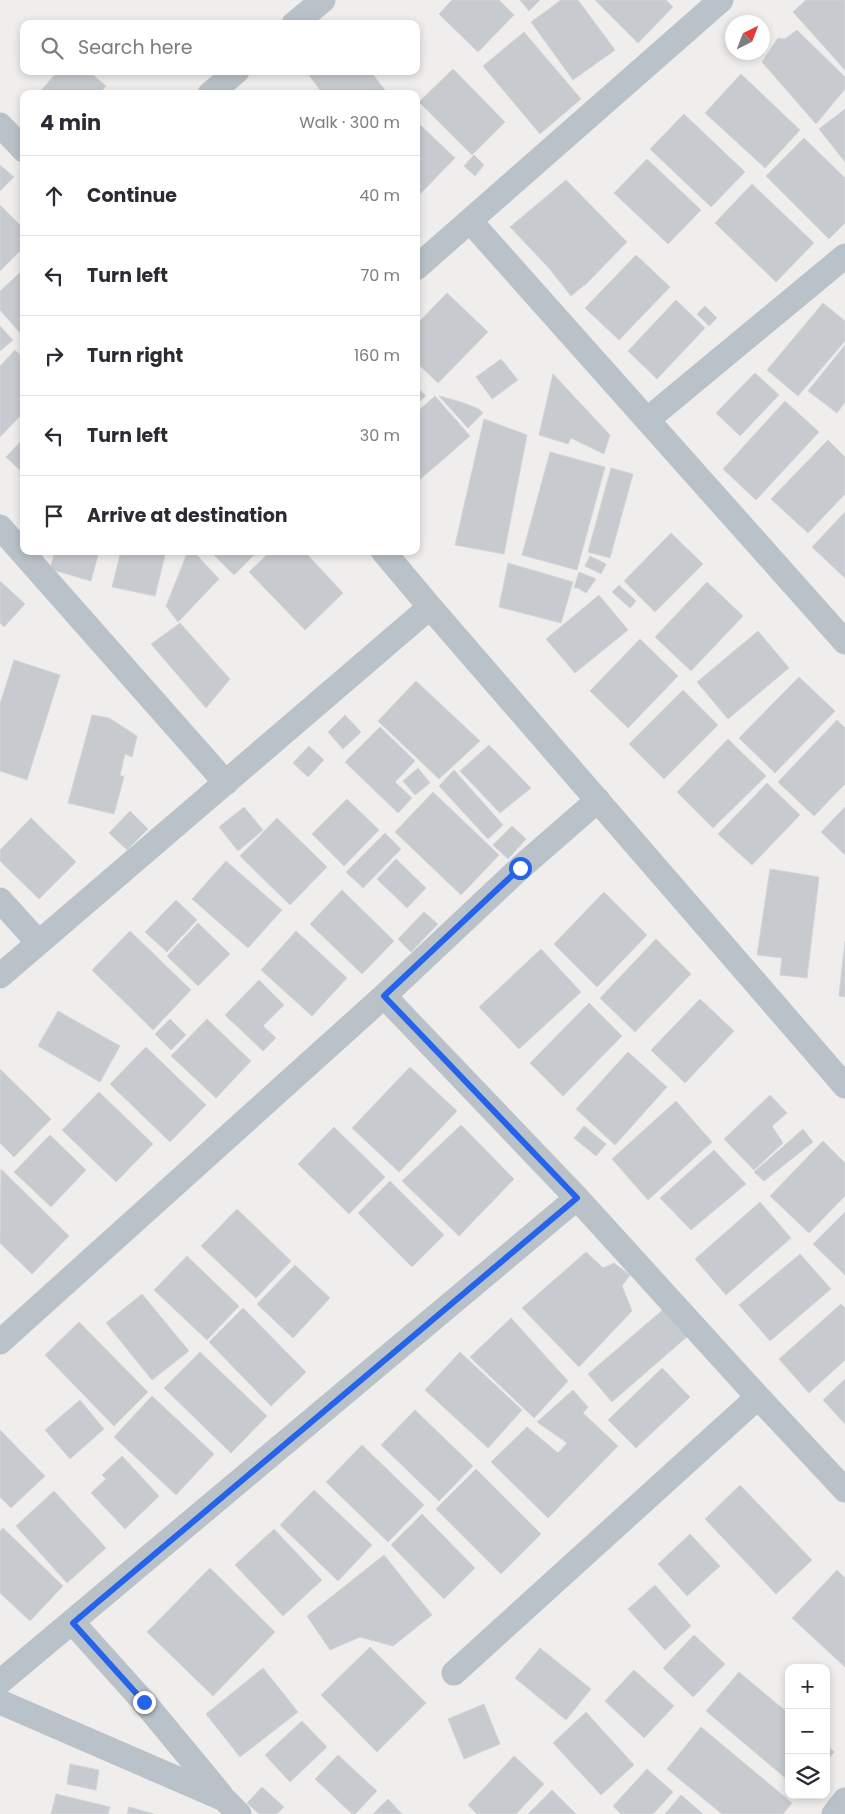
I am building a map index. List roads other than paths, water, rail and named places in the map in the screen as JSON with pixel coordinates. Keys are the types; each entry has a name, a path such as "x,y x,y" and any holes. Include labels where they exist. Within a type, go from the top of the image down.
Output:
{"street":[{"path":"299,20 323,0"},
{"path":"420,265 721,0"},
{"path":"215,90 232,75"},
{"path":"0,125 20,146"},
{"path":"470,221 845,642"},
{"path":"647,420 845,256"},
{"path":"0,527 20,550"},
{"path":"25,555 226,783"},
{"path":"386,555 844,1081"},
{"path":"0,976 430,607"},
{"path":"0,1342 384,996 520,868 598,800"},
{"path":"0,900 38,942"},
{"path":"384,996 577,1198 758,1398 845,1490"},
{"path":"0,1682 73,1623 577,1198"},
{"path":"454,1673 758,1398"},
{"path":"73,1623 144,1702 232,1806"},
{"path":"0,1702 232,1806"},
{"path":"834,1814 845,1800"}]}
